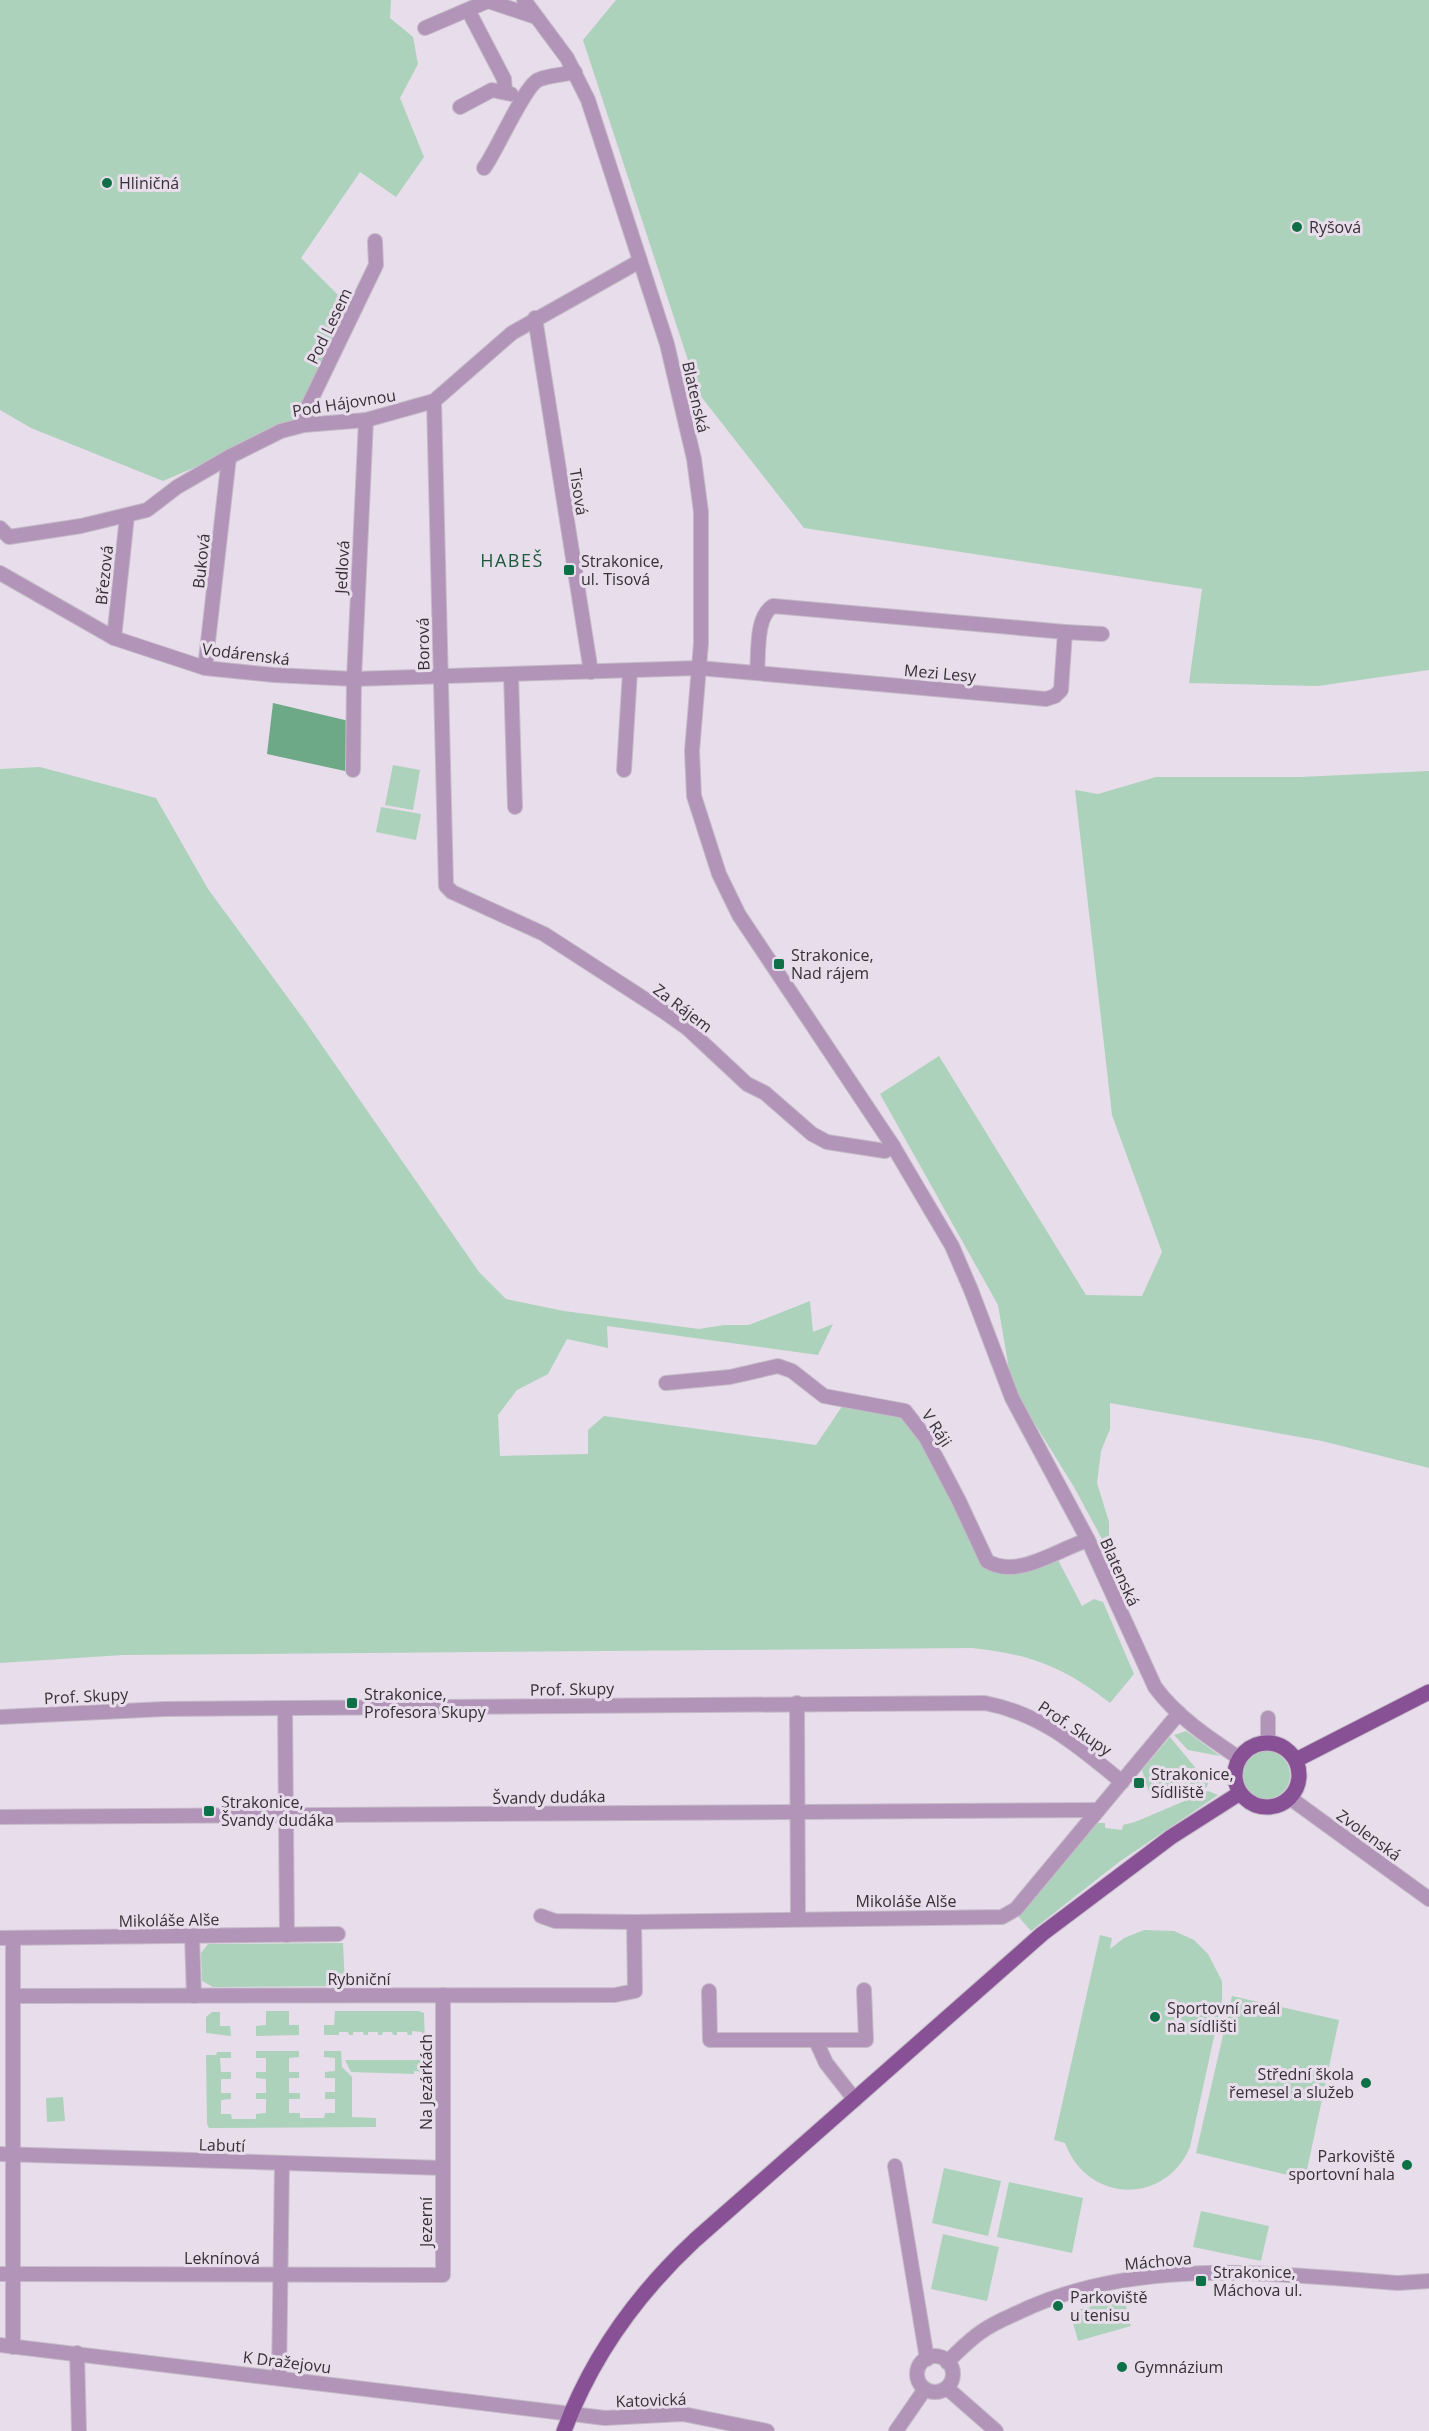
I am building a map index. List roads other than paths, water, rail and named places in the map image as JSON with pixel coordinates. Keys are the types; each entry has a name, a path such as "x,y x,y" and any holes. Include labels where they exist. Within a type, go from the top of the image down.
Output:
{"main road":[{"path":"1296,1760 1429,1692"},
{"path":"1268,1743 1284,1747 1296,1760 1299,1780 1290,1798 1273,1807 1263,1807 1246,1800 1240,1793 1234,1775 1239,1758 1251,1746 1268,1743"},
{"path":"564,2431 604,2348 642,2293 695,2240 1042,1934 1171,1837 1240,1793"}],"street":[{"name":"Blatenská","path":"524,0 575,72 597,125 667,344 694,459 701,512 699,669 692,751 694,796 704,831 739,915 893,1146 952,1246 971,1290 1001,1373 1088,1540 1148,1674 1164,1699 1179,1713 1239,1758"},
{"path":"425,28 488,1 536,17"},
{"path":"468,10 504,79 506,91"},
{"path":"484,168 501,142 521,99 539,80 575,72"},
{"path":"460,107 492,90 506,91 521,99"},
{"name":"Pod Lesem","path":"304,425 309,404 376,265 375,241"},
{"name":"Pod Hájovnou","path":"3,537 126,516 147,510 177,488 229,457 281,431 304,425 366,420 434,401 512,333 640,261"},
{"name":"Tisová","path":"535,318 591,672"},
{"name":"Borová","path":"434,401 446,886"},
{"name":"Jedlová","path":"353,770 354,679 366,420"},
{"name":"Buková","path":"205,668 229,457"},
{"name":"Březová","path":"114,638 126,516"},
{"name":"Vodárenská","path":"0,573 114,638 205,668 274,675 354,679 699,669"},
{"path":"757,674 762,619 767,610 773,606 1102,634"},
{"name":"Mezi Lesy","path":"699,669 1046,699 1061,690 1065,632"},
{"path":"624,770 630,671"},
{"path":"511,674 515,807"},
{"name":"Za Rájem","path":"446,886 452,892 544,934 663,1011 687,1028 747,1084 765,1093 812,1134 827,1142 885,1151 893,1146"},
{"name":"V Ráji","path":"666,1383 730,1377 778,1366 792,1371 824,1396 899,1408 911,1417 926,1438 987,1561 994,1566 1013,1567 1088,1540"},
{"path":"797,1703 798,1919"},
{"name":"Prof. Skupy","path":"0,1717 164,1709 985,1703 1011,1708 1055,1730 1122,1782"},
{"path":"285,1708 287,1935"},
{"name":"Mikoláše Alše","path":"541,1916 555,1921 634,1922 1002,1917 1016,1909 1179,1713"},
{"path":"1268,1718 1268,1743"},
{"name":"Zvolenská","path":"1290,1798 1429,1899"},
{"name":"Švandy dudáka","path":"0,1816 1098,1810"},
{"name":"Rybniční","path":"13,1996 615,1995 635,1992 634,1922"},
{"name":"Mikoláše Alše","path":"7,1938 338,1934"},
{"path":"192,1936 194,1996"},
{"path":"7,1938 13,1996 7,2155 7,2346"},
{"path":"709,1992 710,2040 816,2041 866,2040 864,1990"},
{"name":"Na Jezárkách","path":"443,1995 443,2168"},
{"path":"816,2041 826,2063 855,2100"},
{"name":"Labutí","path":"7,2155 443,2168"},
{"path":"279,2378 282,2163"},
{"path":"896,2166 927,2359"},
{"name":"Jezerní","path":"443,2168 443,2275"},
{"name":"Leknínová","path":"7,2273 443,2275"},
{"name":"Máchova","path":"948,2362 981,2332 1005,2319 1082,2289 1136,2277 1210,2273 1398,2283 1429,2281"},
{"name":"K Dražejovu","path":"7,2346 571,2414"},
{"path":"77,2353 79,2431"},
{"path":"938,2357 948,2362 953,2374 947,2388 935,2392 925,2389 918,2374 920,2365 927,2359 938,2357"},
{"path":"947,2388 996,2431"},
{"path":"896,2431 925,2389"},
{"name":"Katovická","path":"571,2414 618,2419 683,2414 767,2431"}],"place":[{"name":"Hliničná","path":"107,183"},
{"name":"Ryšová","path":"1297,227"},
{"name":"Strakonice, ul. Tisová","path":"569,570"},
{"name":"Strakonice, Nad rájem","path":"779,964"},
{"name":"Strakonice, Profesora Skupy","path":"352,1703"},
{"name":"Strakonice, Sídliště","path":"1139,1783"},
{"name":"Strakonice, Švandy dudáka","path":"209,1811"},
{"name":"Sportovní areál na sídlišti","path":"1155,2017"},
{"name":"Střední škola řemesel a služeb","path":"1366,2083"},
{"name":"Parkoviště sportovní hala","path":"1407,2165"},
{"name":"Strakonice, Máchova ul.","path":"1201,2281"},
{"name":"Parkoviště u tenisu","path":"1058,2306"},
{"name":"Gymnázium","path":"1122,2367"}],"district":[{"name":"HABEŠ","path":"512,561"}]}
